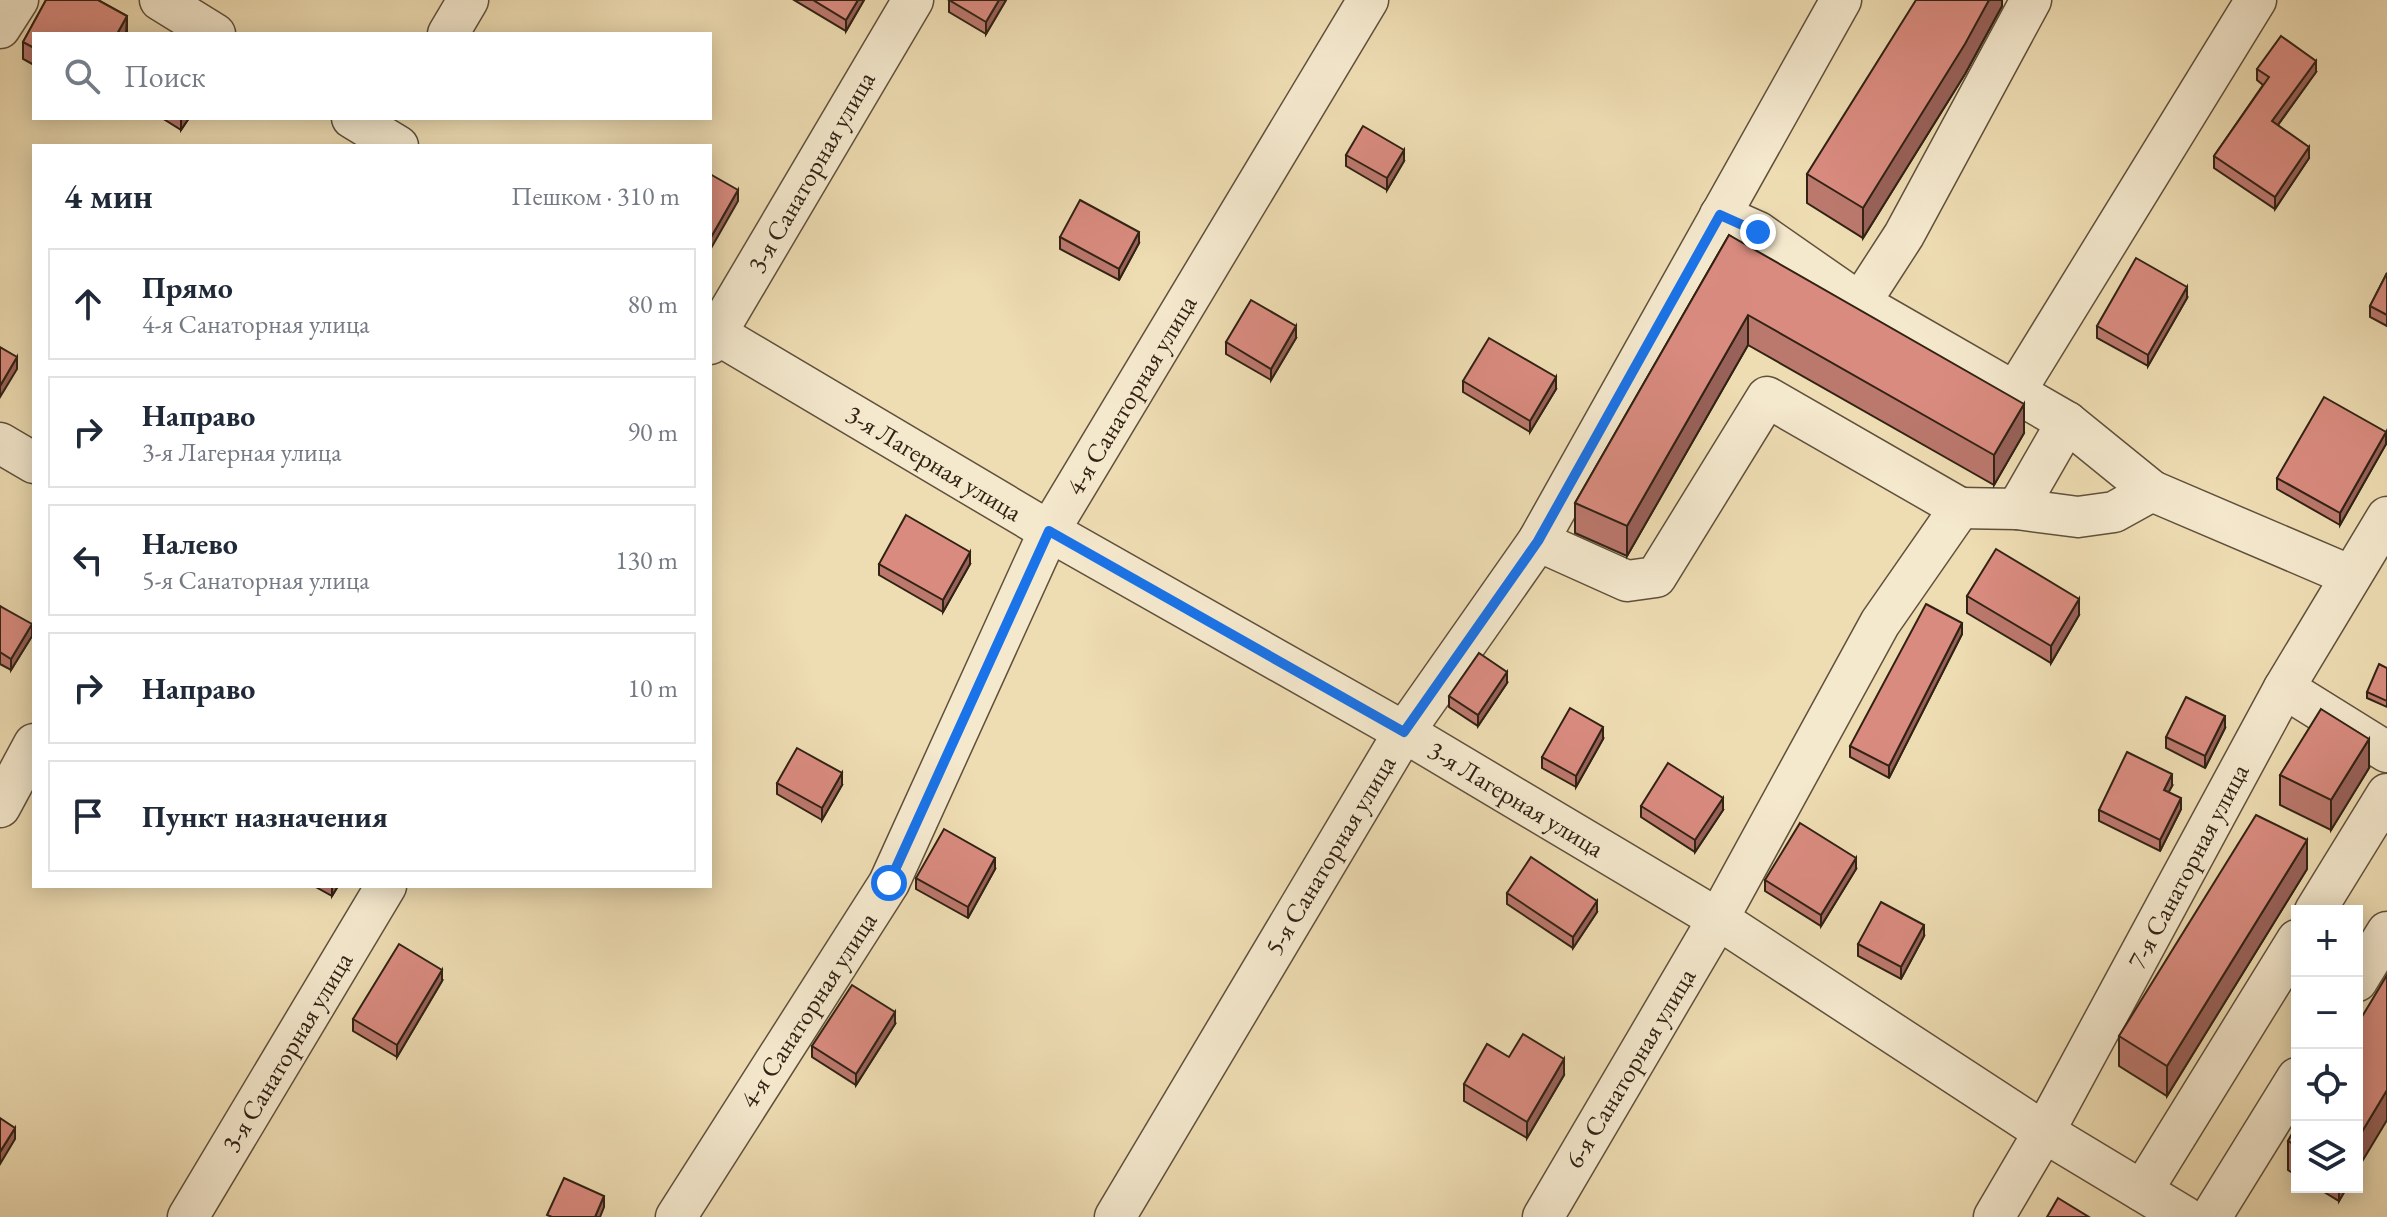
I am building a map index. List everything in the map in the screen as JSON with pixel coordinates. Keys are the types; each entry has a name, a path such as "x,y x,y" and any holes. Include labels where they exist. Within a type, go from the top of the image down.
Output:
{"street":[{"path":"0,28 18,0"},
{"path":"160,0 212,32"},
{"path":"449,32 468,0"},
{"name":"3-я Санаторная улица","path":"712,336 913,0"},
{"name":"4-я Санаторная улица","path":"676,1217 889,883 1049,531 1368,0"},
{"name":"5-я Санаторная улица","path":"1115,1217 1404,732 1538,541 1841,0"},
{"path":"1860,303 1904,235 2031,0"},
{"path":"2015,392 2256,0"},
{"path":"356,120 392,137"},
{"path":"1720,215 1758,232 1860,303 2067,422 2152,491 2351,576"},
{"name":"3-я Лагерная улица","path":"712,336 1404,732 1718,919 2044,1132 2185,1217"},
{"path":"1538,541 1627,581 1656,577 1767,397 1960,508 2017,509 2078,517 2114,512 2152,491"},
{"path":"2017,509 2067,422"},
{"path":"0,443 32,462"},
{"name":"6-я Санаторная улица","path":"1543,1217 1718,919 1880,623 1960,508"},
{"name":"7-я Санаторная улица","path":"1994,1217 2044,1132 2284,688 2387,517"},
{"path":"2284,688 2387,752"},
{"path":"0,807 32,748"},
{"path":"2319,905 2387,794"},
{"name":"3-я Санаторная улица","path":"188,1217 385,888"},
{"path":"2359,977 2387,932"},
{"path":"2142,1191 2291,950"},
{"path":"2211,1217 2291,1088"}],"building":[{"path":"46,0 98,0 127,16 118,32 32,32 32,47 23,42"},
{"path":"813,0 858,0 846,20"},
{"path":"949,0 999,0 986,22"},
{"path":"1916,0 1989,0 1863,208 1807,174"},
{"path":"2281,36 2316,61 2272,121 2309,147 2275,197 2214,156 2269,77 2257,69"},
{"path":"1363,126 1404,150 1387,178 1346,155"},
{"path":"712,175 738,190 712,236"},
{"path":"1080,200 1139,232 1119,269 1060,237"},
{"path":"1729,235 2024,404 1994,455 1748,315 1627,526 1575,503"},
{"path":"2136,258 2187,287 2148,355 2097,326"},
{"path":"2387,273 2387,315 2370,306"},
{"path":"1251,300 1296,326 1271,369 1226,342"},
{"path":"1489,338 1556,377 1530,421 1463,381"},
{"path":"0,347 17,357 0,386"},
{"path":"2324,397 2386,432 2340,513 2277,478"},
{"path":"906,515 970,552 943,600 879,564"},
{"path":"1996,549 2079,599 2051,646 1967,596"},
{"path":"1926,604 1962,623 1889,766 1850,746"},
{"path":"0,606 32,624 11,659 0,652"},
{"path":"1479,653 1507,672 1478,715 1449,696"},
{"path":"2379,664 2387,668 2387,701 2367,692"},
{"path":"2186,697 2225,716 2205,756 2166,737"},
{"path":"1570,708 1603,727 1576,776 1542,757"},
{"path":"2321,709 2369,739 2331,800 2280,775"},
{"path":"797,748 842,773 822,808 777,783"},
{"path":"2127,752 2172,774 2164,790 2181,798 2160,840 2099,810"},
{"path":"1668,763 1723,798 1695,840 1641,806"},
{"path":"2256,815 2307,840 2167,1066 2119,1036"},
{"path":"1800,823 1856,858 1821,915 1765,880"},
{"path":"944,829 995,858 968,907 916,878"},
{"path":"1531,857 1597,901 1573,937 1507,893"},
{"path":"1881,902 1924,925 1901,967 1858,944"},
{"path":"399,944 442,970 397,1045 353,1019"},
{"path":"2387,975 2387,1090 2363,1130 2363,1049 2363,1015"},
{"path":"852,985 895,1012 856,1074 812,1046"},
{"path":"1523,1034 1564,1059 1527,1122 1464,1084 1487,1044 1509,1057"},
{"path":"0,1118 15,1128 0,1152"},
{"path":"564,1178 604,1196 595,1217 547,1215"},
{"path":"2058,1198 2089,1217 2047,1217"}],"route":[{"path":"889,883 1049,531 1404,732 1538,541 1720,215 1758,232"}]}
